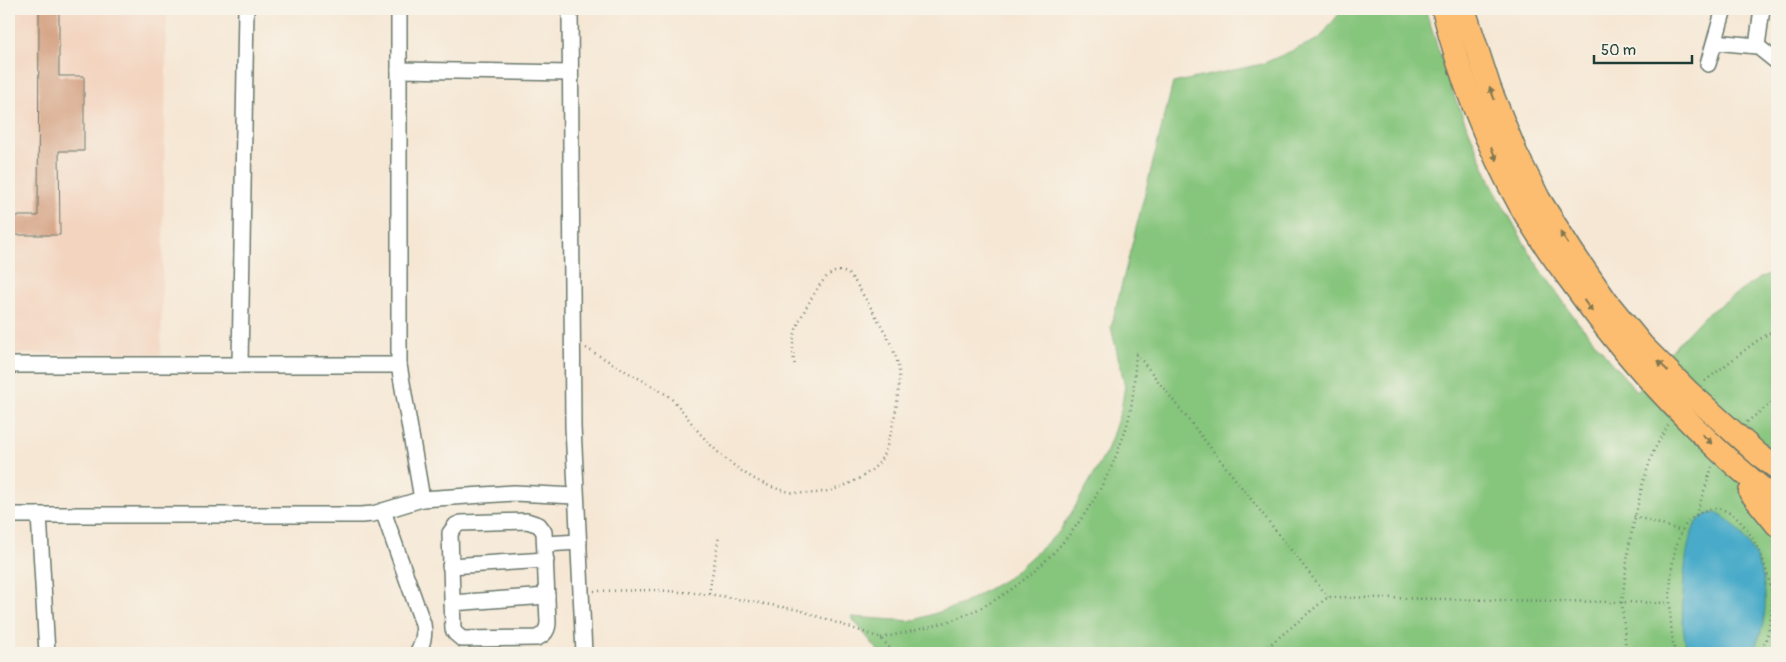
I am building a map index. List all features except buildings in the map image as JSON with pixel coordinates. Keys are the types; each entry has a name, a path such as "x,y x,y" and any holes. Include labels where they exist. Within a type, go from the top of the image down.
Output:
{"highway":[{"path":"1443,9 1470,95 1496,160 1523,210 1557,263 1627,356 1686,418 1777,501"},
{"path":"1464,9 1490,89 1516,153 1539,199 1607,302 1642,345 1697,387 1746,433 1777,453"},
{"path":"1697,387 1758,455 1777,468"},
{"path":"1736,465 1748,489 1777,525"}],"street":[{"path":"240,365 246,9"},
{"path":"399,9 399,365 422,499"},
{"path":"570,9 575,496 584,653"},
{"path":"1708,64 1724,9"},
{"path":"1757,46 1762,9"},
{"path":"1715,42 1757,46 1777,62"},
{"path":"399,70 570,73"},
{"path":"9,365 399,365"},
{"path":"9,515 361,515 383,511 422,499 514,493 575,496"},
{"path":"383,511 423,624 425,635 422,646 417,653"},
{"path":"39,515 48,653"},
{"path":"532,521 542,528 546,560 548,622 546,630 541,636 532,638 462,639 455,633 453,629 450,532 456,525 461,523 532,521"},
{"path":"545,544 579,542"},
{"path":"450,566 546,560"},
{"path":"452,603 547,596"}],"path":[{"path":"572,339 668,396 704,439 731,465 762,484 793,493 820,492 845,486 868,473 878,464 885,453 897,399 899,370 892,347 851,276 843,272 833,273 825,278 818,287 796,326 792,347 795,366"},
{"path":"1697,387 1754,343 1777,328"},
{"path":"881,638 925,628 973,611 1001,596 1028,576 1075,529 1096,496 1113,462 1126,427 1133,395 1136,353 1328,598"},
{"path":"1749,421 1777,398"},
{"path":"1626,653 1622,602 1628,545 1634,516 1654,452 1668,425"},
{"path":"1696,515 1710,471"},
{"path":"1675,653 1669,603 1675,555 1682,531 1687,522 1696,515 1707,510 1719,509 1732,514 1744,528 1760,553 1768,577 1772,602 1770,625 1760,653"},
{"path":"1634,516 1682,531"},
{"path":"709,594 719,536"},
{"path":"581,592 654,590 709,594 754,601 799,610 881,638 894,653"},
{"path":"1260,653 1328,598 1669,603"},
{"path":"1772,602 1777,602"}],"shaded area":[{"path":"9,9 167,9 161,356 9,354"}],"green space":[{"path":"1343,9 1425,9 1452,91 1493,187 1532,257 1577,321 1637,392 1654,369 1704,316 1758,279 1777,270 1777,653 880,653 851,617 912,621 963,604 1009,577 1059,532 1107,451 1121,410 1125,386 1111,327 1173,83 1262,64 1319,39"}],"water":[{"path":"1716,513 1732,524 1745,539 1753,552 1763,580 1765,610 1763,625 1752,653 1687,653 1683,626 1683,602 1690,540 1699,520 1707,515"}]}
